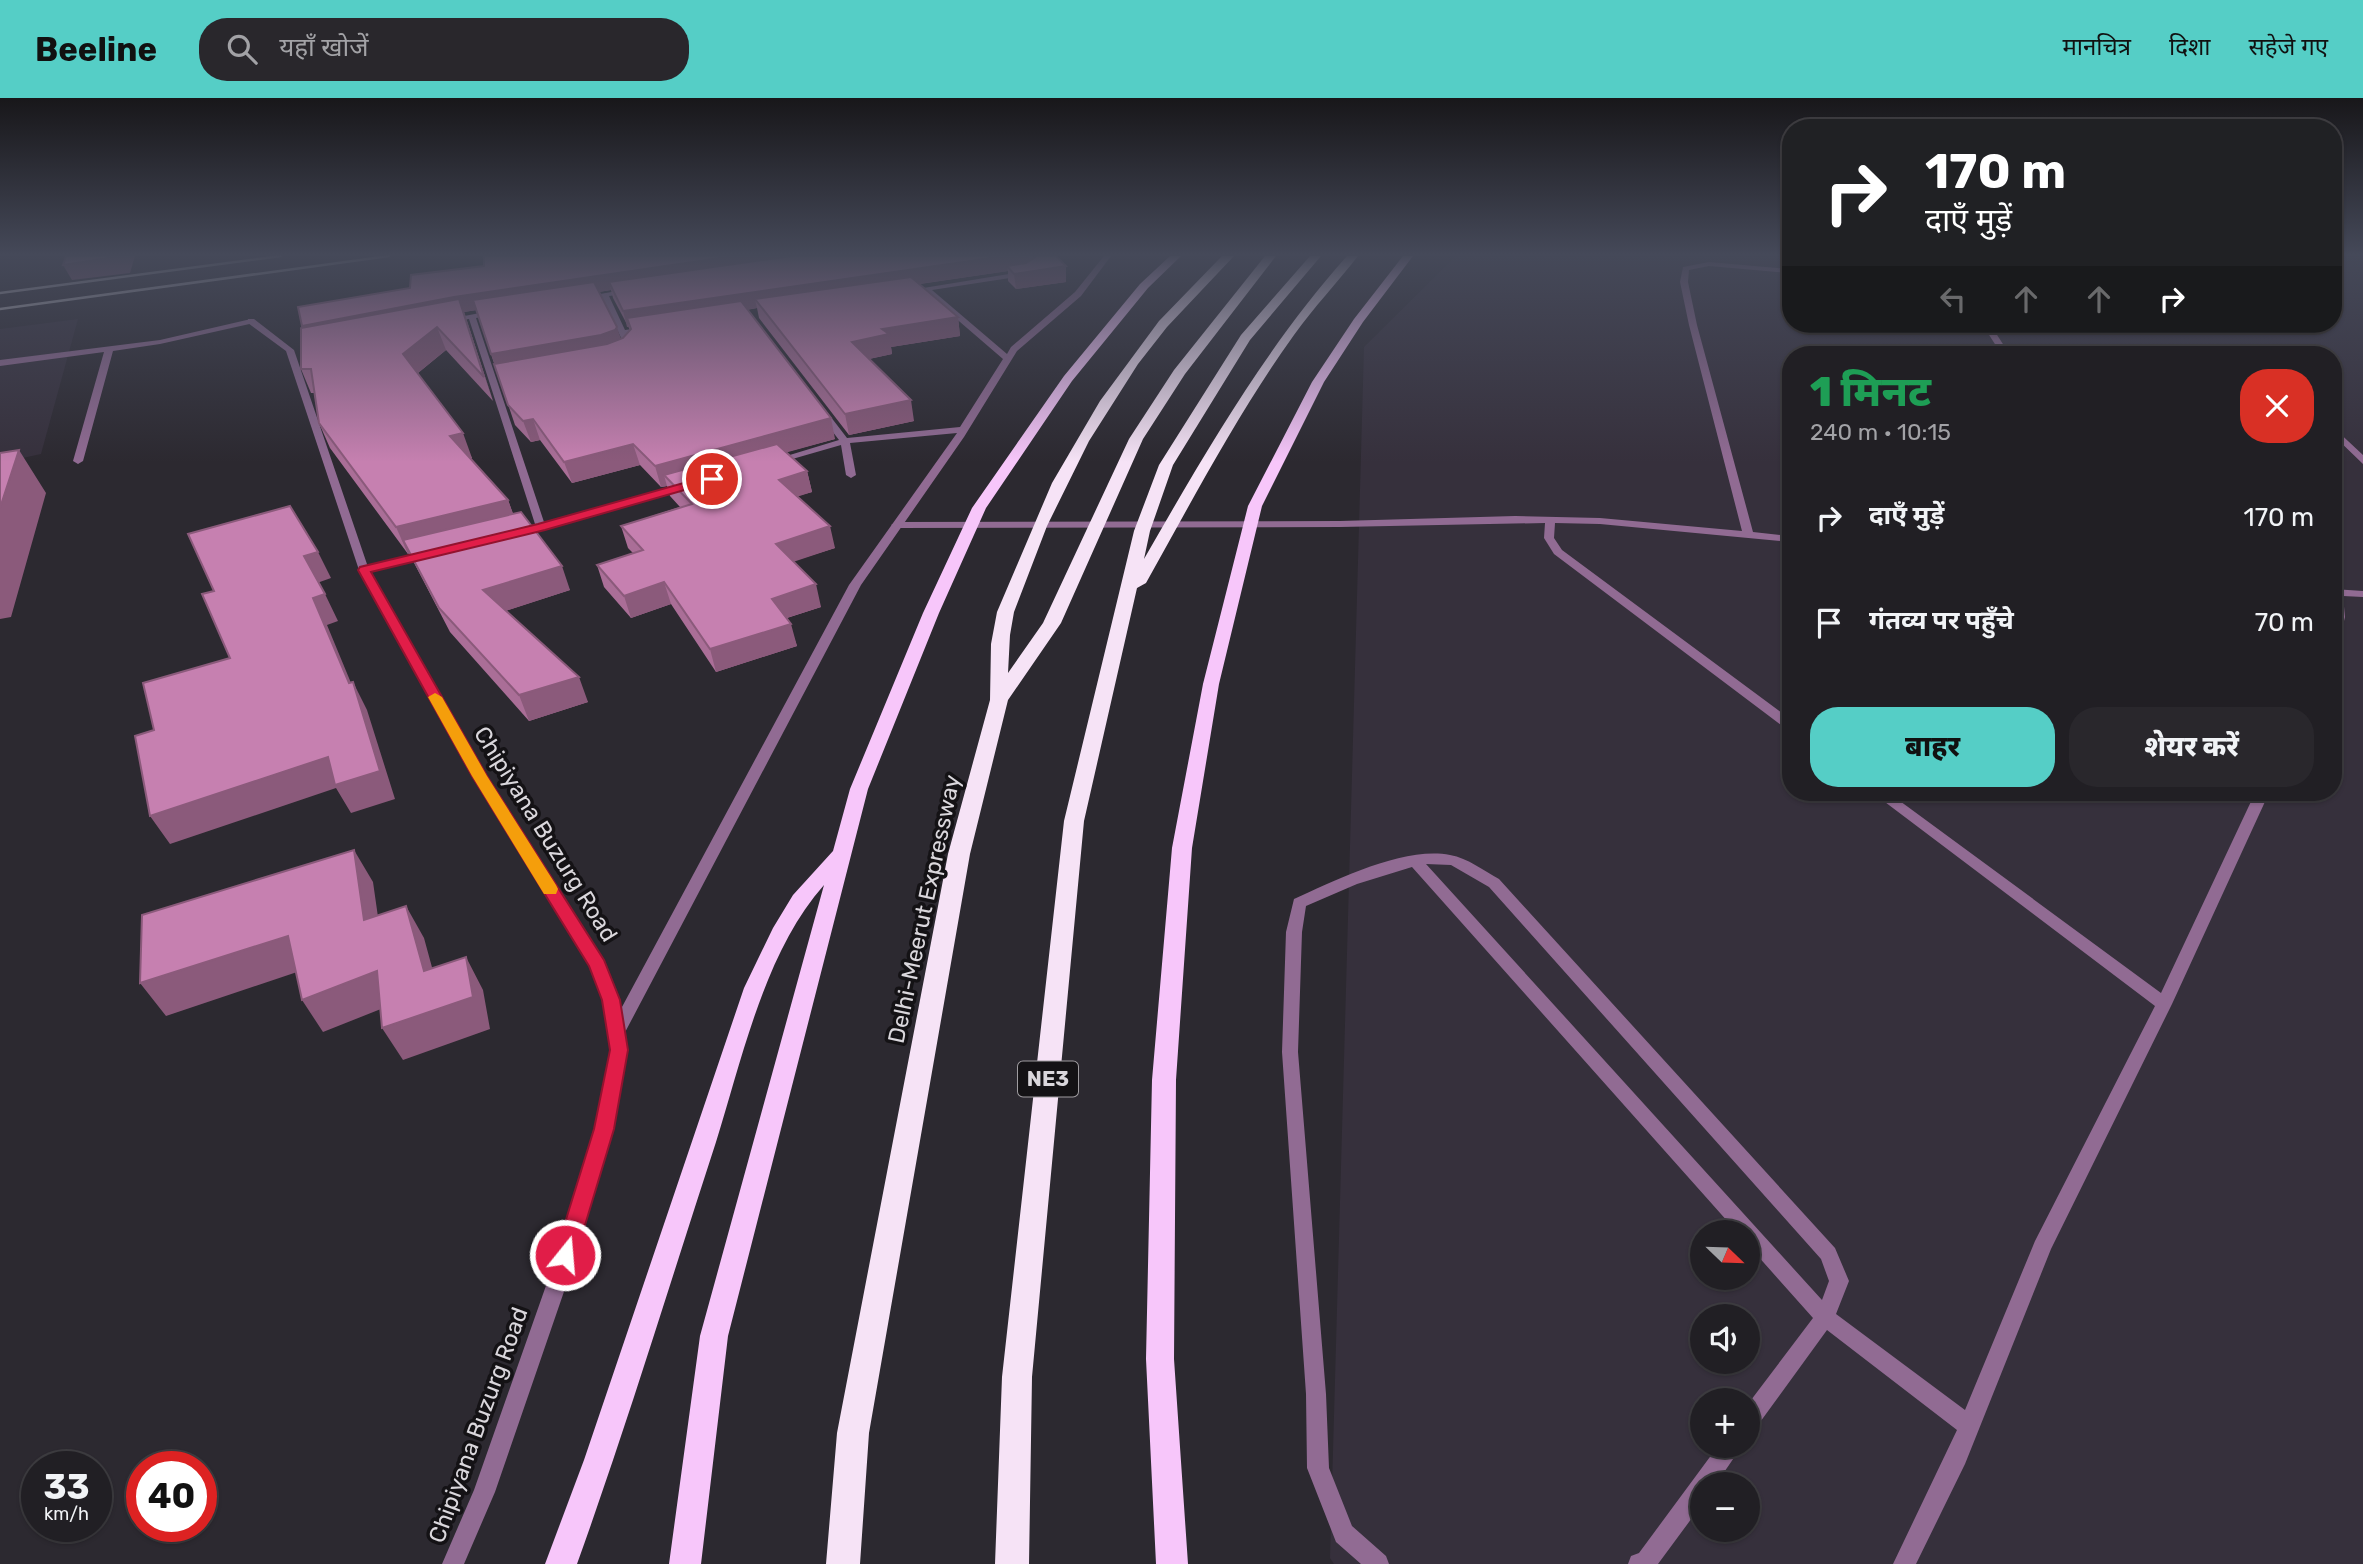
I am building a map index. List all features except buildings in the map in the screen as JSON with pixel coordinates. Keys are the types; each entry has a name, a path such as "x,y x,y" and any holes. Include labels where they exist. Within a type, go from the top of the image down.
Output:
{"highway":[{"path":"685,1564 714,1336 859,789 931,613 977,511 1068,379 1113,324"},
{"path":"999,700 1002,625 1040,521 1086,435 1145,345 1163,324"},
{"name":"Delhi-Meerut Expressway","path":"843,1564 852,1433 959,854 999,700 1052,623 1136,439 1214,324"},
{"name":"NE3","path":"1012,1564 1017,1377 1074,821 1128,600 1142,531 1149,511 1166,465 1245,338 1257,324"},
{"path":"1128,600 1224,433 1297,324"},
{"path":"1172,1564 1160,1359 1164,1080 1182,848 1211,684 1255,506 1318,382 1356,324"},
{"path":"561,1564 590,1485 645,1312 746,1017 769,957 802,898 842,853"}],"street":[{"path":"0,363 160,342 236,324"},
{"path":"256,324 290,350 304,347"},
{"path":"475,324 541,527"},
{"path":"618,324 630,347 625,353"},
{"path":"967,324 1008,359"},
{"path":"616,1033 855,585 1008,359 1027,336 1041,324"},
{"path":"1693,324 1748,535"},
{"path":"622,333 661,327"},
{"path":"78,461 108,350"},
{"name":"Chipiyana Buzurg Road","path":"290,350 364,570 479,776 597,964 611,1000 619,1050 604,1129 558,1280 484,1492 453,1564"},
{"path":"493,380 506,378"},
{"path":"813,399 845,441 851,475"},
{"path":"765,464 845,441 962,430"},
{"path":"2342,439 2363,461"},
{"path":"503,536 699,482"},
{"path":"1550,520 1549,538 1558,552 1782,719"},
{"path":"896,525 1340,524 1550,520 1600,521 1782,538"},
{"path":"364,570 440,551"},
{"path":"2342,592 2363,594"},
{"path":"1892,801 2164,1004"},
{"path":"1904,1564 1969,1426 2042,1247 2164,1004 2258,801"},
{"path":"1414,860 1825,1317 1969,1426"},
{"path":"1378,1564 1344,1534 1318,1468 1316,1394 1290,1052 1294,932 1299,903 1322,892 1414,860 1450,860 1494,883 1782,1200 1828,1254 1839,1281 1825,1317 1760,1406"},
{"path":"1644,1563 1690,1501"}],"shaded area":[{"path":"36,324 77,324 41,454 0,463 0,329"},
{"path":"1387,324 1782,324 1782,333 2342,333 2342,324 2363,324 2363,1564 1334,1564 1330,1558 1364,347"}],"slow traffic":[{"path":"435,697 479,776 550,889"}],"route":[{"path":"565,1255 604,1129 619,1050 611,1000 597,964 479,776 364,570 541,527 712,479"}]}
